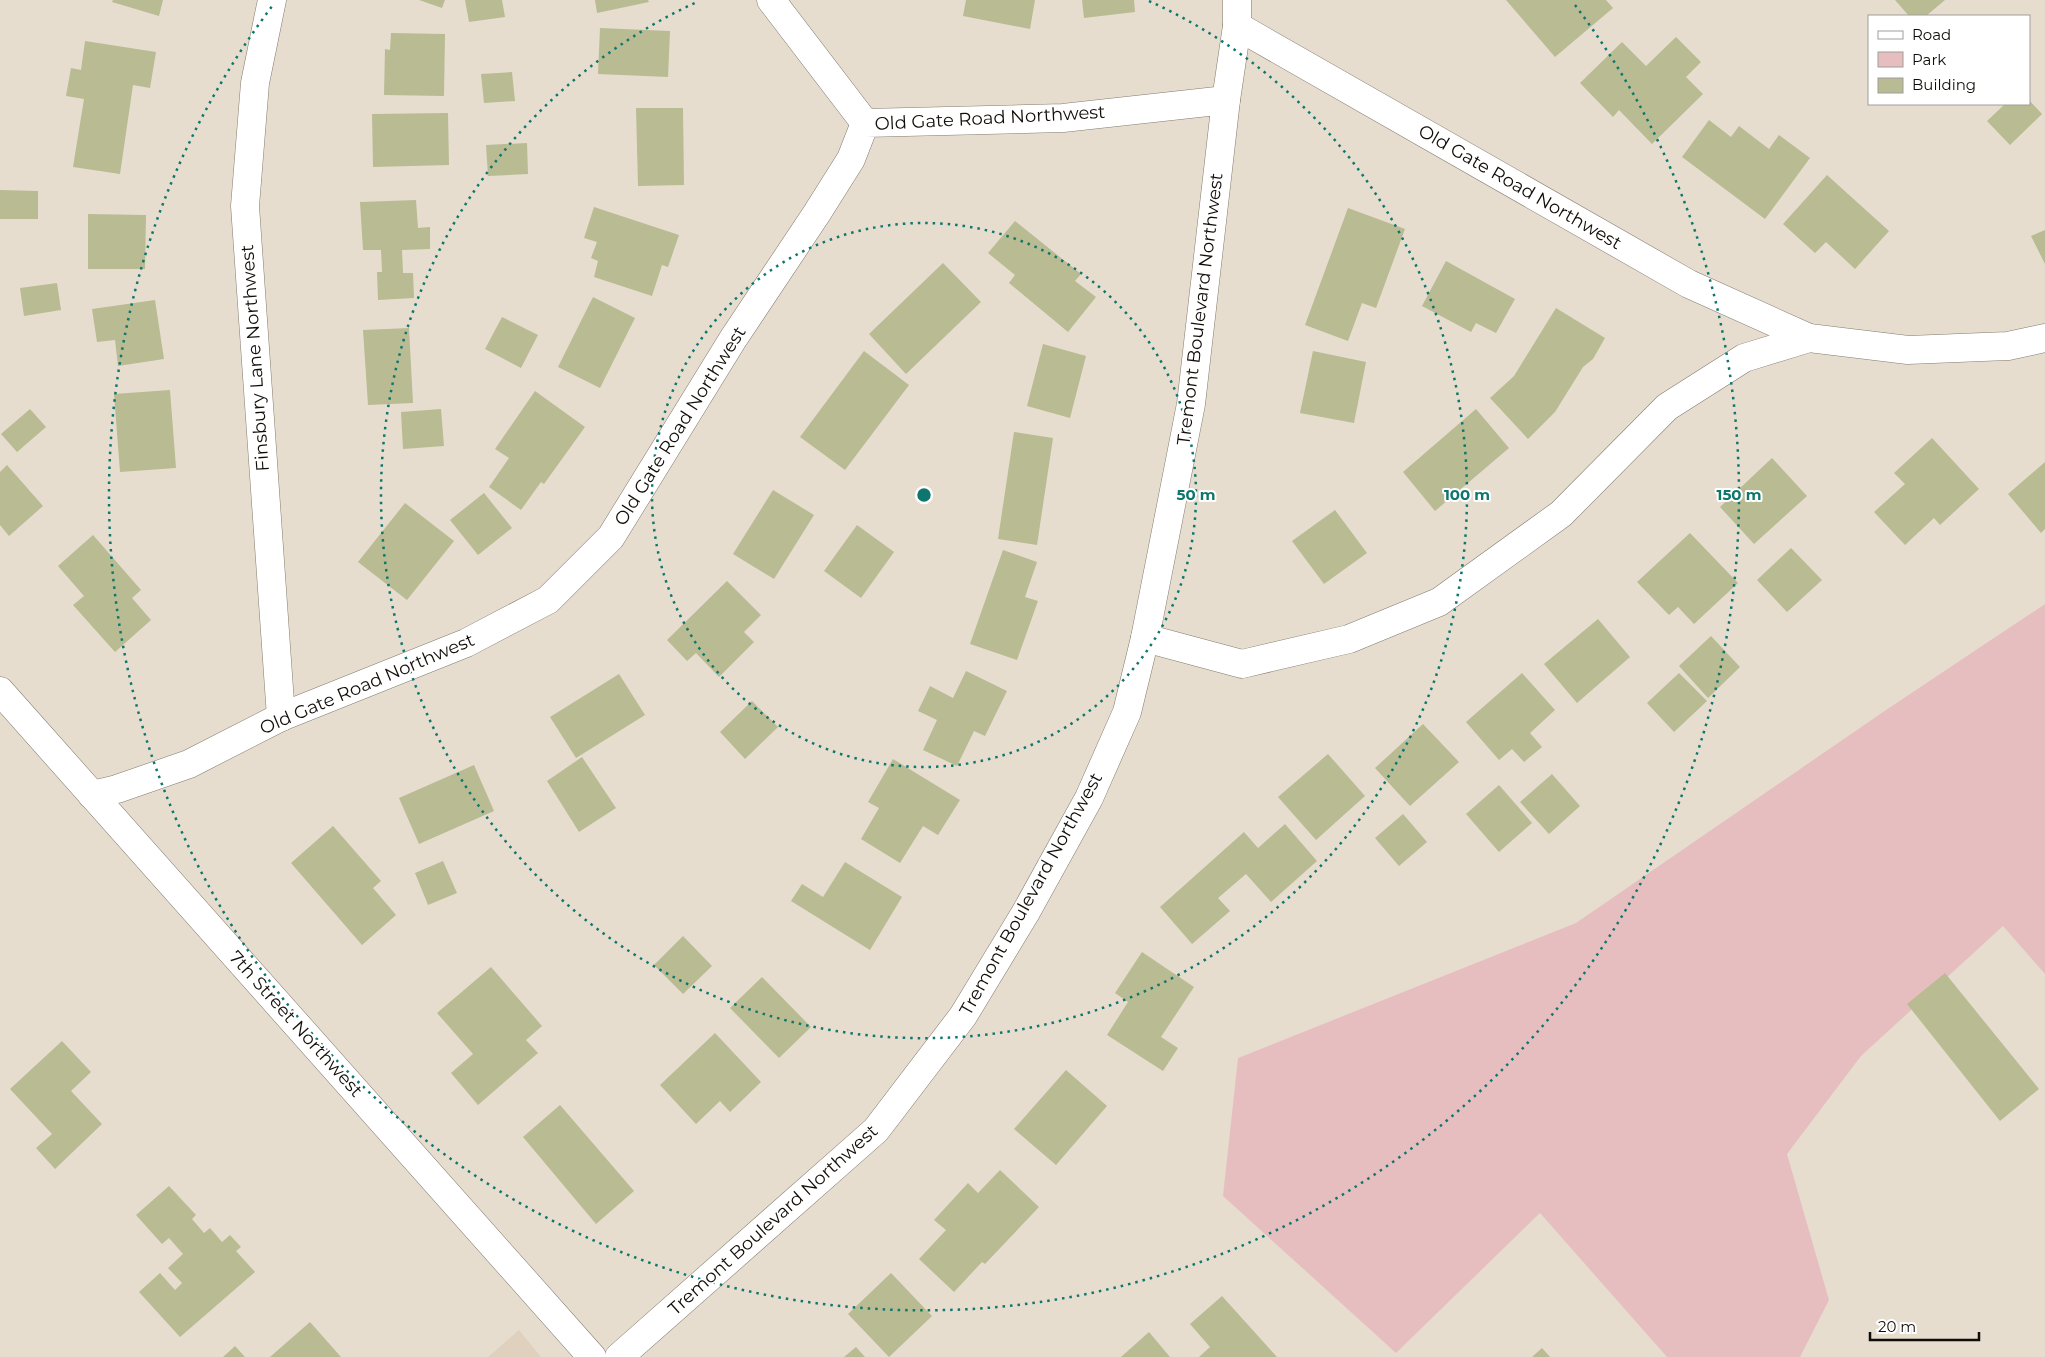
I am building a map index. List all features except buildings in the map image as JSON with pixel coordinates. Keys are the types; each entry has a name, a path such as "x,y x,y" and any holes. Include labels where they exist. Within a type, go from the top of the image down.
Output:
{"street":[{"name":"Finsbury Lane Northwest","path":"272,0 255,83 244,206 281,717"},
{"path":"771,0 865,123"},
{"name":"Old Gate Road Northwest","path":"1237,13 1689,284 1809,338"},
{"name":"Tremont Boulevard Northwest","path":"619,1357 876,1130 963,1016 1026,912 1089,798 1126,712 1145,638 1191,404 1237,13"},
{"name":"Old Gate Road Northwest","path":"92,795 118,789 189,764 281,717 466,644 548,600 611,537 733,339 846,166 865,123 1063,118 1226,100"},
{"path":"1145,638 1242,664 1349,640 1439,602 1561,514 1667,407 1744,358 1809,338 1908,350 2008,346 2045,338"},
{"name":"7th Street Northwest","path":"0,691 592,1357"}],"shaded area":[{"path":"519,1330 541,1357 488,1357"}],"green space":[{"path":"2045,604 2045,974 2003,926 1861,1056 1787,1154 1829,1300 1800,1357 1667,1357 1540,1213 1396,1353 1223,1196 1238,1058 1576,923 1886,710"}]}
